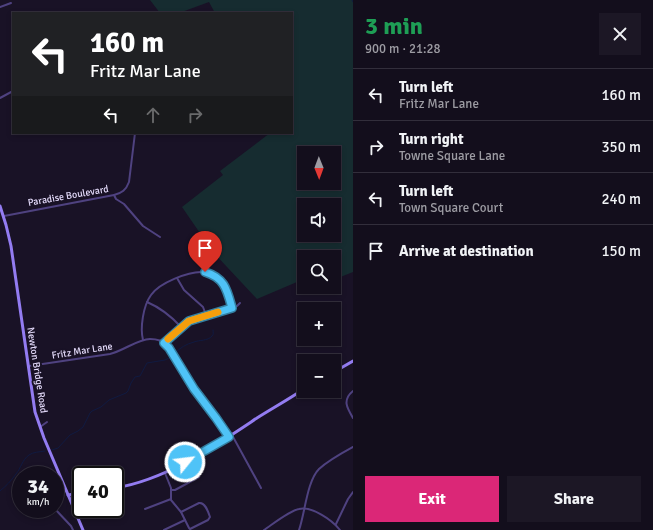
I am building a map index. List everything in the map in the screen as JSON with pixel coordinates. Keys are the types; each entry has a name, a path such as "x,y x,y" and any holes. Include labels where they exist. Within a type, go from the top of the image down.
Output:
{"main road":[{"name":"Newton Bridge Road","path":"0,206 11,246 33,401 40,427 83,530"},
{"path":"341,368 353,361"},
{"path":"124,486 165,473 231,436 297,394"},
{"path":"68,495 72,494"}],"street":[{"path":"0,7 11,3"},
{"path":"0,98 12,92"},
{"name":"Paradise Boulevard","path":"3,216 114,195 124,190 129,182 135,134"},
{"path":"114,195 116,199 124,204 143,226 160,237"},
{"path":"232,308 226,287 222,281 205,272 197,272 166,282 151,294 144,309 142,334 143,340 154,339 164,343 169,348 194,389 231,436 261,488"},
{"path":"177,278 184,290 203,307 206,315"},
{"path":"147,302 165,312 181,327"},
{"path":"164,343 181,327 192,320 232,308 240,303"},
{"name":"Fritz Mar Lane","path":"28,366 110,354 143,340"},
{"path":"353,391 349,394 347,400 348,408 353,418"},
{"path":"40,427 47,422"},
{"path":"299,530 311,482 316,473 322,466 353,446"},
{"path":"165,473 171,490 172,502 181,512 190,529 208,520 210,517 204,504 200,502 181,512"},
{"path":"171,490 175,490 199,477"},
{"path":"336,525 348,499 353,492"},
{"path":"145,509 171,499"},
{"path":"264,530 295,510 301,508 318,513 336,525 340,530"},
{"path":"63,518 73,530"},
{"path":"164,530 185,520"}],"green space":[{"path":"150,0 353,0 353,272 341,277 341,250 297,250 297,282 257,299 213,252 182,207 223,175 220,171 269,134 293,134 293,12 214,12 209,2 182,12 159,12"}],"waterway":[{"path":"175,353 188,344 210,338 213,335 213,330"},
{"path":"52,450 58,448 70,435 83,427 92,411 101,407 109,400 126,393 135,377 140,376 147,363 165,360 171,357"},
{"path":"0,491 14,477 29,455 32,453 45,451"}],"slow traffic":[{"path":"168,339 189,321 218,312"}],"route":[{"path":"185,462 229,437 203,399 194,389 178,361 164,343 189,321 232,308 224,284 219,278 205,272"}]}
